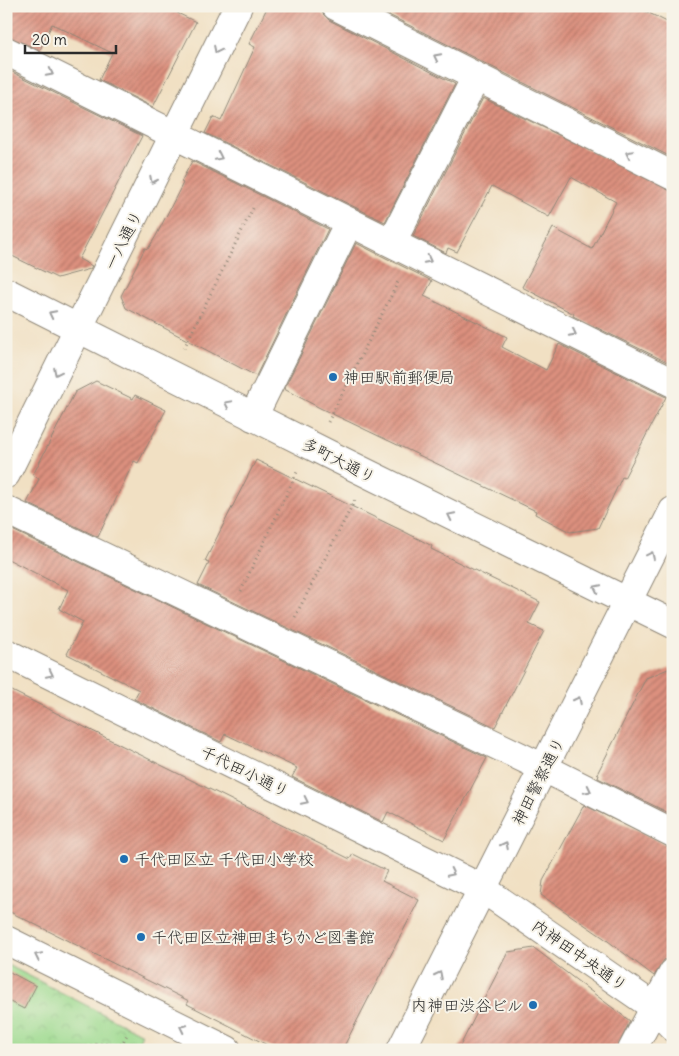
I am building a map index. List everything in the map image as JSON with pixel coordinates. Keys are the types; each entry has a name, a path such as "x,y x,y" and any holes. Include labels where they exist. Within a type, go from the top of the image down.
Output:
{"street":[{"name":"一八通り","path":"6,474 78,327 176,136 238,6"},
{"path":"336,6 673,176"},
{"path":"6,51 673,383"},
{"path":"402,248 476,77"},
{"path":"253,416 349,222"},
{"name":"多町大通り","path":"6,292 313,447 673,624"},
{"path":"6,510 544,768 673,834"},
{"name":"神田警察通り","path":"401,1050 673,511"},
{"name":"千代田小通り","path":"6,652 483,889"},
{"name":"内神田中央通り","path":"483,889 654,1007 673,1028"},
{"path":"6,940 227,1050"},
{"path":"632,1050 673,973"}],"path":[{"path":"183,351 266,181"},
{"path":"229,617 313,447 402,248"},
{"path":"282,642 357,495"},
{"path":"66,1050 99,1044 122,1044 130,1028"}],"green space":[{"path":"6,964 142,1034 135,1050 6,1050"}],"building":[{"path":"6,6 163,6 196,22 153,107 99,80 112,53 52,24 40,50 6,36"},
{"path":"268,6 320,6 323,14 329,20 455,84 385,222 205,133 213,117 221,121 255,47 249,44"},
{"path":"371,6 635,6 673,25 673,158"},
{"path":"6,69 142,136 79,259 92,266 90,269 57,278 6,253"},
{"path":"483,98 673,191 673,365 573,316 574,314 522,287 553,228 592,249 616,202 571,177 549,217 492,186 457,252 448,248 446,253 413,236"},
{"path":"192,161 328,229 256,376 126,308 121,296 145,248 148,249 156,236"},
{"path":"356,243 432,281 424,296 507,337 502,347 546,370 559,344 666,397 624,478 622,477 598,528 570,532 535,514 536,511 284,389"},
{"path":"96,381 133,399 135,395 166,410 138,463 134,461 98,537 27,503 39,479 33,475 75,392"},
{"path":"256,460 405,532 432,546 431,549 540,602 529,624 544,631 495,727 198,585 209,563 205,561"},
{"path":"6,527 487,758 444,840 388,812 383,822 292,777 297,768 225,734 221,742 134,699 139,690 67,654 83,622 59,609 68,590 6,558"},
{"path":"673,667 673,815 598,778 599,775 597,774 646,678"},
{"path":"6,688 350,859 353,854 387,871 382,881 419,900 342,1050 277,1050 187,1004 189,1001 6,910"},
{"path":"584,805 673,848 673,957 664,960 654,976 604,938 541,895 543,881"},
{"name":"内神田渋谷ビル","path":"534,948 630,1021 616,1050 458,1050 508,952"},
{"path":"6,970 36,986 24,1009 6,1000"}],"place":[{"name":"神田駅前郵便局","path":"333,377"},
{"name":"千代田区立 千代田小学校","path":"124,859"},
{"name":"千代田区立神田まちかど図書館","path":"141,937"},
{"name":"内神田渋谷ビル","path":"533,1005"}]}
